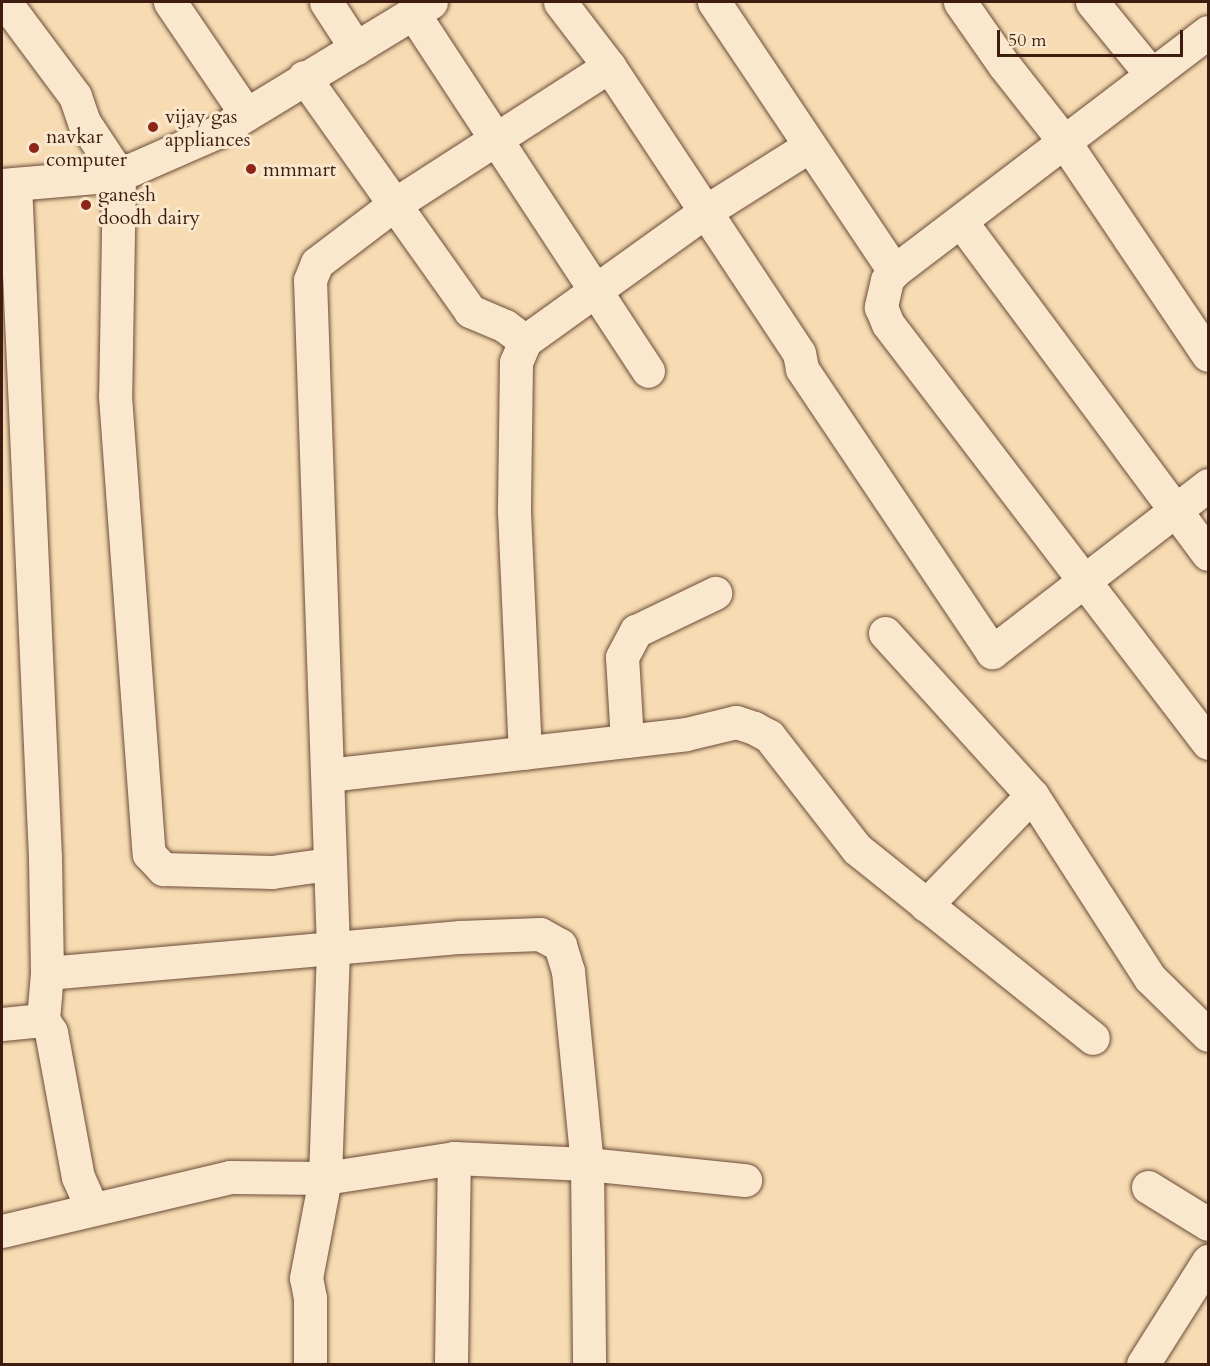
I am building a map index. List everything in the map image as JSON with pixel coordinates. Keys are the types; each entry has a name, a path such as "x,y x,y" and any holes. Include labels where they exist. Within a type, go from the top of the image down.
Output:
{"street":[{"path":"5,2 75,96 84,122 119,175 115,396 149,854 163,869 272,872 328,864"},
{"path":"170,2 246,114"},
{"path":"326,2 356,48"},
{"path":"560,2 609,66 703,213 799,353 802,369 992,652 1081,580 1209,485"},
{"path":"714,2 808,147 894,272"},
{"path":"960,2 1063,140 1209,355"},
{"path":"1092,2 1150,74"},
{"path":"92,1209 78,1176 51,1032 43,1020 47,973 8,184 119,175 219,131 422,7 495,142 648,371"},
{"path":"1209,32 1063,140 962,223 894,272 883,291 881,307 888,324 1081,580 1209,743"},
{"path":"310,1365 310,1298 306,1278 325,1178 333,948 328,864 328,775 310,280 317,263 392,206 495,142 609,66"},
{"path":"304,77 392,206 470,311 505,326 525,341"},
{"path":"525,753 514,512 516,362 525,341 703,213 808,147"},
{"path":"962,223 1209,554"},
{"path":"627,741 622,657 636,632 715,593"},
{"path":"885,633 1032,795 1150,978 1209,1035"},
{"path":"328,775 627,741 736,722 754,728 769,736 857,849 1093,1038"},
{"path":"926,905 1032,795"},
{"path":"47,973 333,948 540,934 560,945 568,971 587,1164 589,1365"},
{"path":"2,1024 43,1020"},
{"path":"451,1365 454,1158"},
{"path":"2,1231 230,1177 325,1178 454,1158 587,1164 745,1180"},
{"path":"1148,1187 1209,1224"},
{"path":"1143,1365 1209,1261"}],"place":[{"name":"vijay gas appliances","path":"153,127"},
{"name":"navkar computer","path":"34,148"},
{"name":"mmmart","path":"251,169"},
{"name":"ganesh doodh dairy","path":"86,205"}]}
